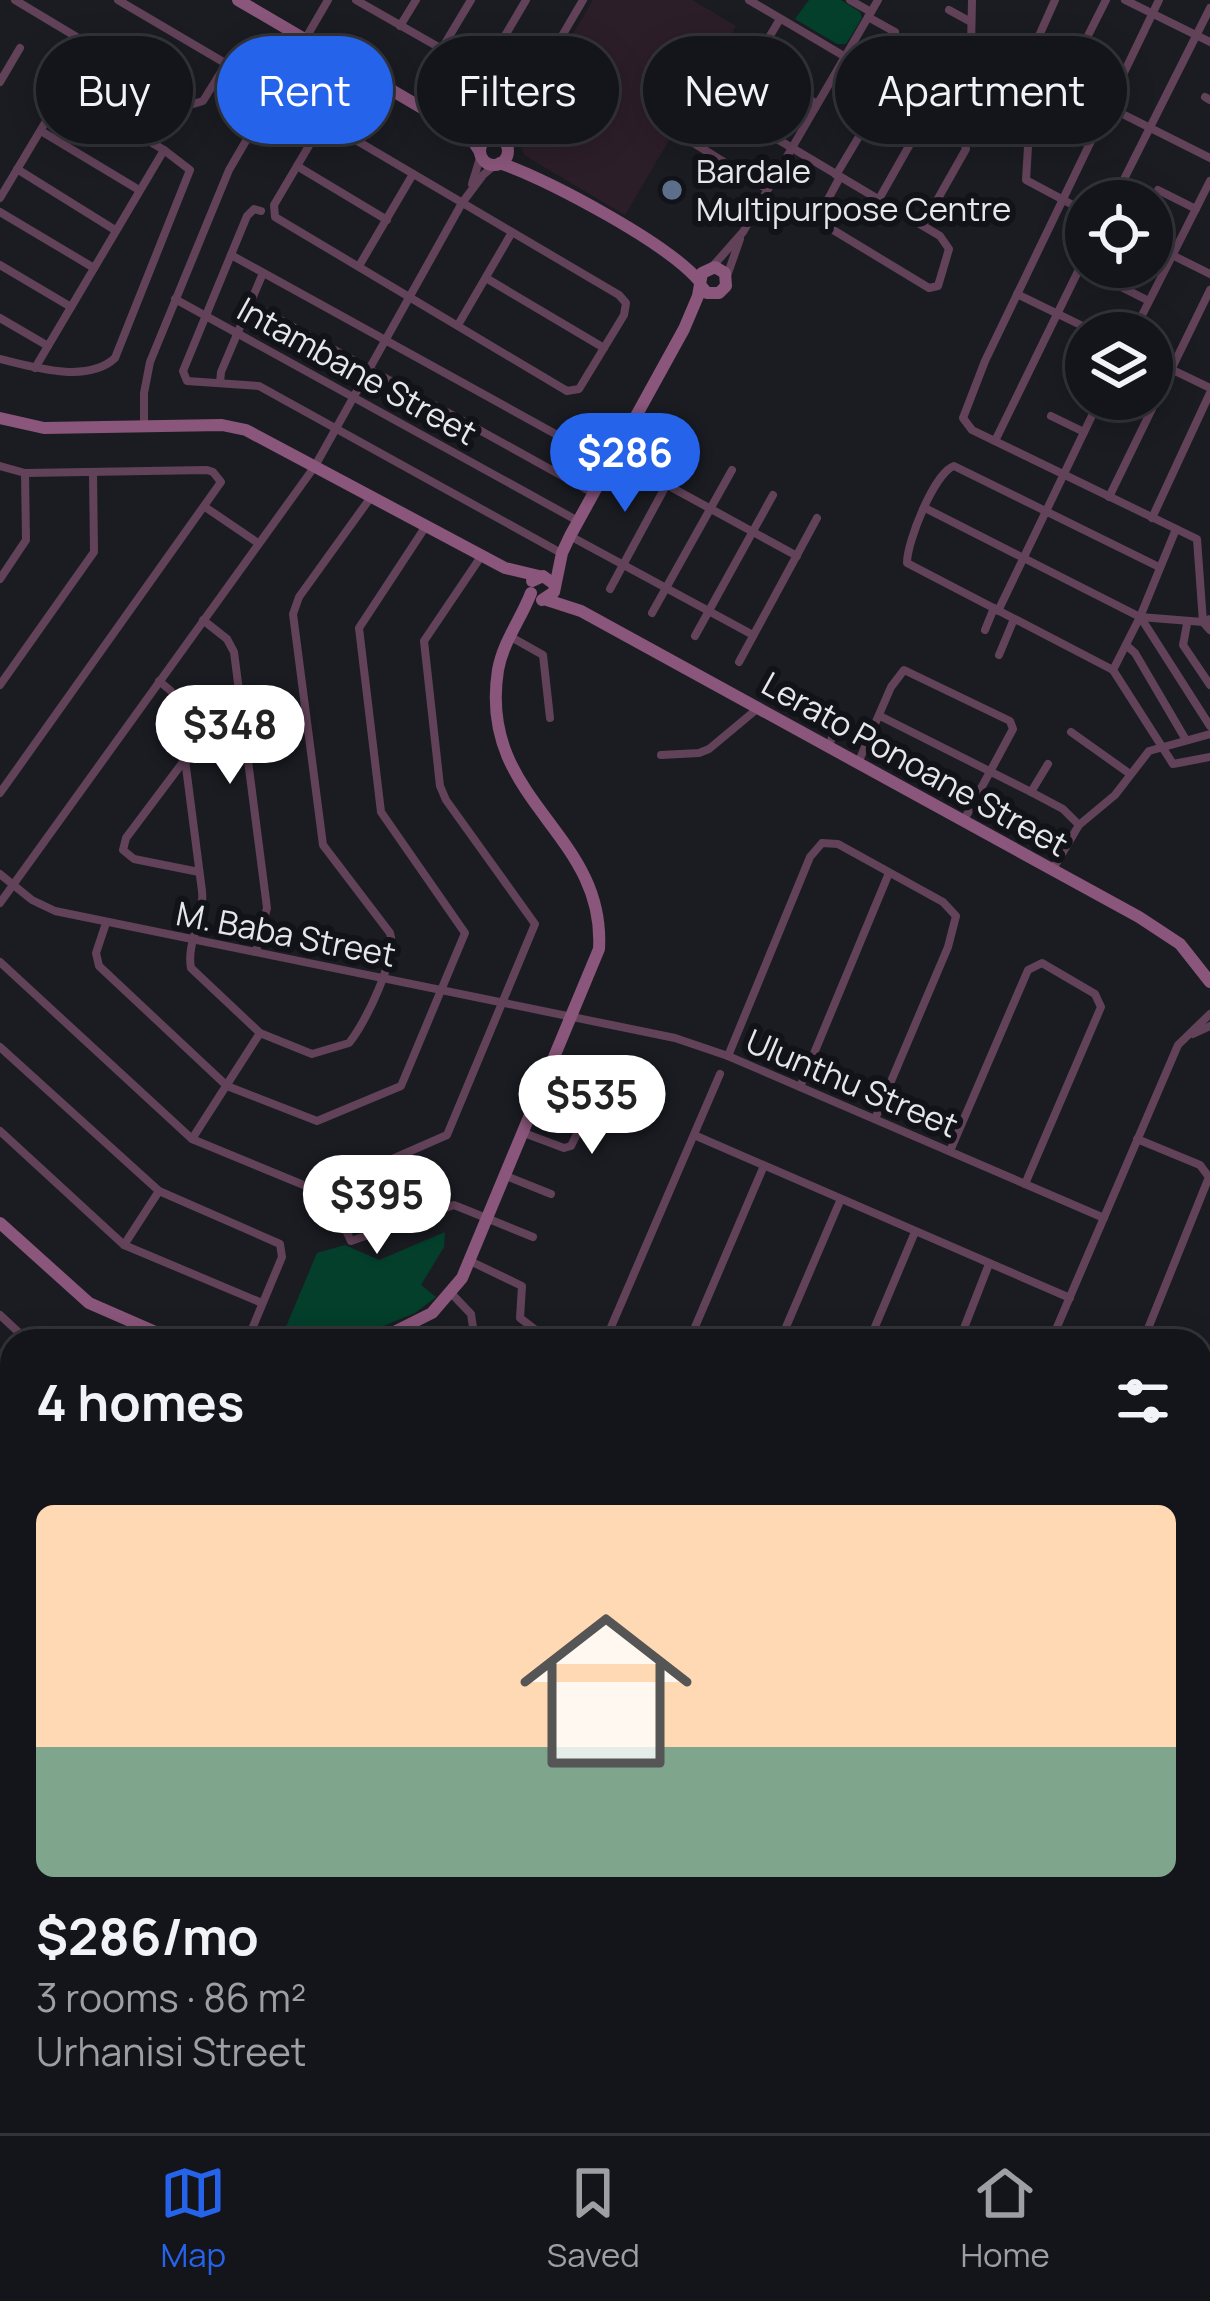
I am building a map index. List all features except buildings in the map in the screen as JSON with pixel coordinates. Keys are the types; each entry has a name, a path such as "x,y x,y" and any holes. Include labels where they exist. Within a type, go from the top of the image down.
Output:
{"street":[{"path":"14,0 190,104 203,101 217,78"},
{"path":"41,15 50,0"},
{"path":"118,0 217,59"},
{"path":"238,0 299,36"},
{"path":"308,36 328,0"},
{"path":"356,0 417,36"},
{"path":"400,26 416,0"},
{"path":"449,36 471,0"},
{"path":"505,36 526,0"},
{"path":"561,36 580,4 563,0"},
{"path":"749,0 835,50"},
{"path":"850,0 895,32"},
{"path":"857,36 878,0"},
{"path":"971,0 971,36"},
{"path":"1038,36 1055,0"},
{"path":"1088,36 1106,0"},
{"path":"1125,0 1210,42"},
{"path":"1127,65 1160,0"},
{"path":"1123,180 1210,8"},
{"path":"949,10 972,22"},
{"path":"770,36 780,19"},
{"path":"0,82 20,48"},
{"path":"0,53 13,60"},
{"path":"684,329 724,289 742,232 835,73"},
{"path":"811,100 817,104"},
{"path":"1127,116 1210,158"},
{"path":"0,198 3,185 36,138"},
{"path":"62,144 139,190"},
{"path":"0,358 35,368 95,370 115,358 190,176 187,166 154,144"},
{"path":"144,425 146,379 175,299 243,144"},
{"path":"310,144 273,213 573,392 582,386 624,315 623,299 361,144"},
{"path":"471,144 485,162 499,149"},
{"path":"489,144 540,180 667,253 721,269 727,276"},
{"path":"0,903 315,466 408,296 502,144"},
{"path":"695,144 767,189"},
{"path":"783,144 791,149 838,176 878,199 923,225 944,239 949,249 941,283 929,288 820,222 820,214 838,176 856,144"},
{"path":"878,199 913,144"},
{"path":"923,225 965,144"},
{"path":"1030,144 1028,182 1065,202"},
{"path":"925,508 1140,616 1208,624 1197,539 972,430 963,418 1088,144"},
{"path":"35,368 164,150"},
{"path":"470,191 481,154"},
{"path":"297,166 387,220"},
{"path":"17,169 115,230"},
{"path":"359,266 413,174"},
{"path":"1210,181 1173,255 1210,274"},
{"path":"1173,198 1196,209"},
{"path":"261,211 250,212 183,371 191,383 259,386 562,553"},
{"path":"0,212 94,268"},
{"path":"403,1329 419,1322 451,1293 470,1261 599,950 598,907 581,865 526,794 504,751 497,691 501,659 510,636 543,593 592,493 684,329 710,267 742,232"},
{"path":"458,325 511,233"},
{"path":"667,253 707,293 716,294"},
{"path":"232,255 796,556"},
{"path":"0,266 71,307"},
{"path":"220,383 263,272"},
{"path":"486,278 604,348"},
{"path":"995,441 1070,288"},
{"path":"1122,288 1149,302"},
{"path":"1144,312 1156,288"},
{"path":"1173,363 1210,290"},
{"path":"1016,294 1065,317"},
{"name":"Intambane Street","path":"175,299 578,521"},
{"path":"250,303 592,493"},
{"path":"0,318 48,346"},
{"path":"1152,518 1210,391 1173,371"},
{"path":"1051,416 1084,432"},
{"path":"0,418 44,428 222,425 246,430 506,568 543,593"},
{"path":"985,630 1090,420"},
{"path":"1109,497 1146,420"},
{"path":"610,590 688,445"},
{"path":"0,466 25,472 207,470 221,482 0,793"},
{"path":"1160,567 953,466 946,468 925,508 907,563 1113,670 1159,746 1176,765 1210,757"},
{"path":"652,614 732,470"},
{"path":"0,579 26,540 25,472"},
{"path":"0,686 94,552 93,473"},
{"path":"695,636 773,495"},
{"path":"159,682 177,699 203,904 190,968 260,1033 312,1054 350,1043 382,978 392,938 322,838 293,618 299,597 372,496"},
{"path":"205,507 258,543"},
{"path":"739,662 817,518"},
{"path":"106,923 96,953 99,966 227,1086 317,1121 393,1092 405,1082 465,933 383,818 358,637 366,611 426,526"},
{"path":"1113,670 1177,529"},
{"path":"570,536 753,635"},
{"path":"539,576 562,553"},
{"path":"0,962 192,1138 306,1186 326,1188 447,1135 505,1004 535,918 442,793 423,653 427,634 482,555"},
{"path":"506,568 539,576"},
{"path":"539,576 543,593"},
{"name":"Lerato Ponoane Street","path":"543,593 1172,938 1210,983"},
{"path":"1053,870 1078,825 1112,798 1159,746 1210,730 1140,616"},
{"path":"999,655 1014,619"},
{"path":"203,620 227,639 234,652 267,908 256,952"},
{"path":"1187,624 1183,645 1210,685"},
{"path":"510,636 543,656 550,718"},
{"path":"1126,645 1135,652 1186,740"},
{"path":"858,763 891,687 908,669 1010,721 1013,729 963,821"},
{"path":"661,755 699,753 758,708"},
{"path":"828,747 842,715"},
{"path":"880,716 1063,809 1078,825"},
{"path":"1071,732 1130,774"},
{"path":"184,761 126,838 123,850 134,859 199,872"},
{"path":"1030,792 1048,764"},
{"path":"728,1056 818,846 832,842 949,905 956,921 875,1119"},
{"path":"800,1087 890,873"},
{"name":"M. Baba Street","path":"0,874 55,911 572,1018"},
{"path":"950,1151 1028,970 1042,963 1095,994 1101,1007 1025,1184"},
{"path":"1056,1329 1181,1040 1210,1014"},
{"name":"Ulunthu Street","path":"572,1018 675,1038 728,1056 1104,1218"},
{"path":"1181,1040 1210,1026"},
{"path":"192,1138 260,1033"},
{"path":"0,1047 158,1191 280,1244 282,1257 252,1329"},
{"path":"610,1329 720,1074"},
{"path":"524,1133 572,1147 606,1075"},
{"path":"0,1131 124,1245 262,1303"},
{"path":"694,1136 1070,1298"},
{"path":"1137,1139 1200,1166 1209,1177 1148,1329"},
{"path":"694,1329 763,1168"},
{"path":"506,1176 551,1194"},
{"path":"326,1188 351,1240 449,1206 533,1237"},
{"path":"124,1245 158,1191"},
{"path":"785,1329 840,1201"},
{"path":"0,1223 82,1298 137,1329"},
{"path":"874,1329 915,1232"},
{"path":"470,1261 521,1286 520,1318 534,1329"},
{"path":"963,1329 989,1264"},
{"path":"451,1293 471,1315 473,1329"}],"shaded area":[{"path":"593,0 692,0 736,26 730,36 643,36 643,144 667,144 625,215 524,155 521,144 619,144 619,36 572,36"}],"green space":[{"path":"809,0 841,0 862,18 851,36 835,36 835,43 795,19"},
{"path":"445,1232 444,1247 421,1285 436,1297 415,1313 376,1329 285,1329 317,1253 345,1245 379,1260"}],"place":[{"name":"Bardale Multipurpose Centre","path":"672,190"}]}
